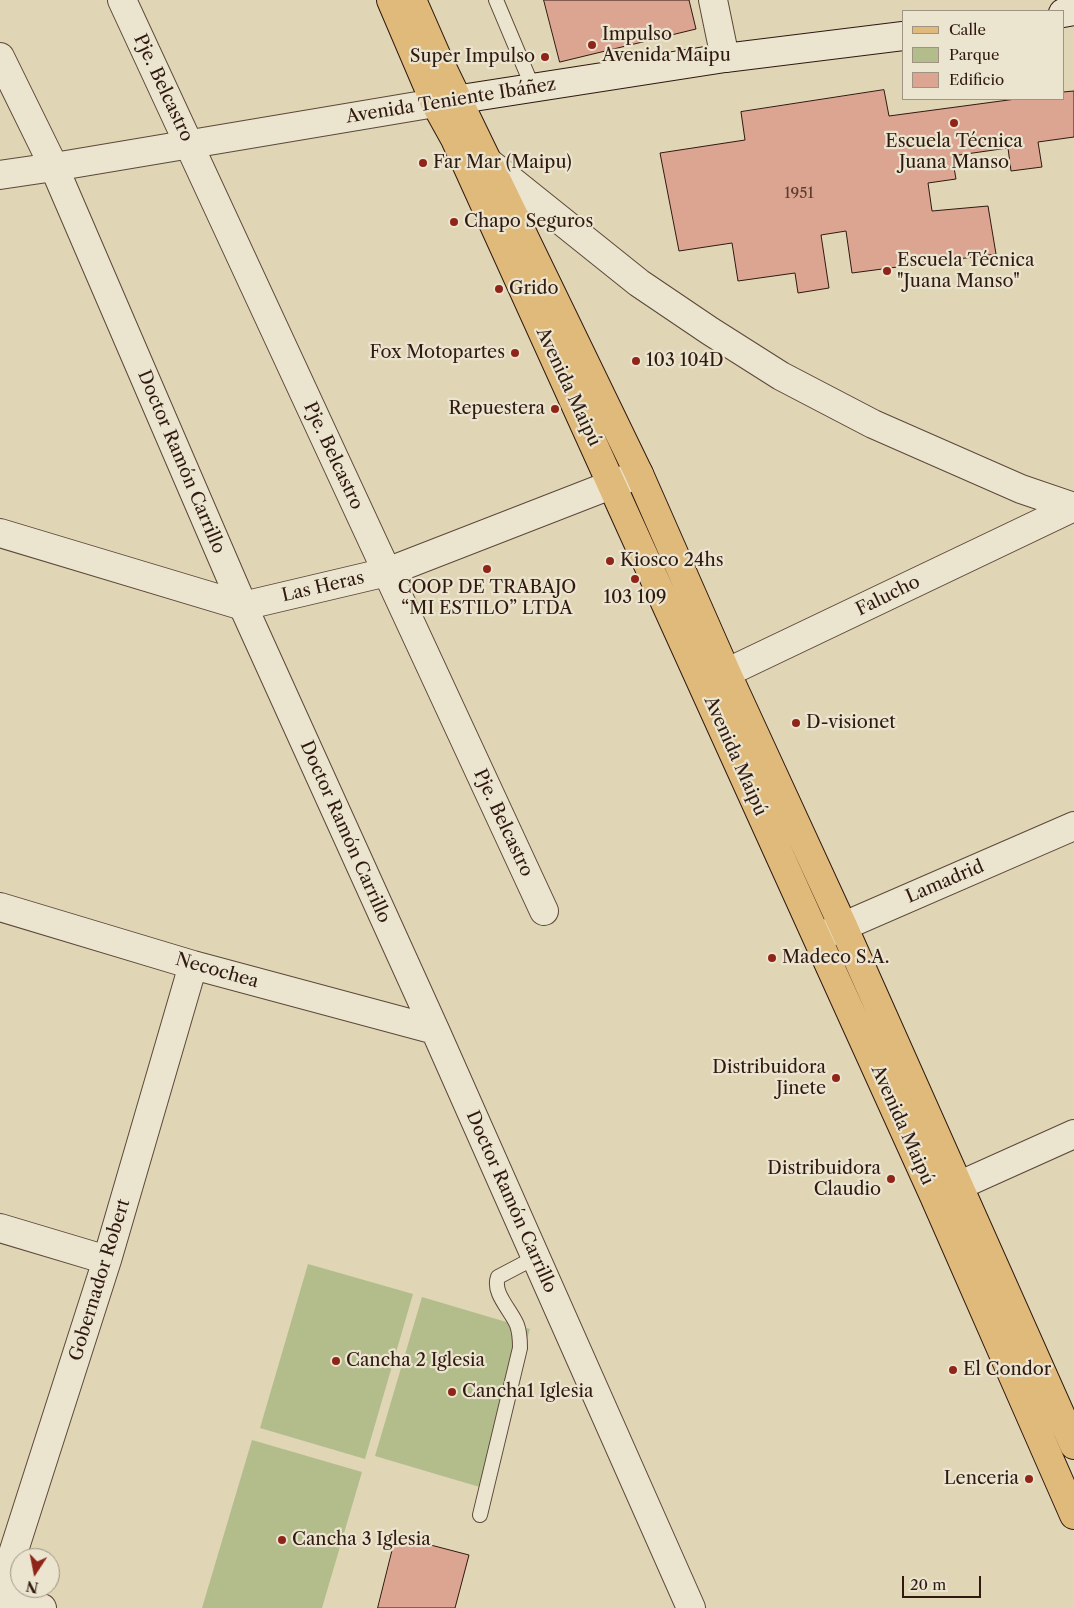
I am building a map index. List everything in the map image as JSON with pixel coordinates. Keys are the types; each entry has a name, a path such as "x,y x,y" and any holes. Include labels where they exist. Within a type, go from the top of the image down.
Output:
{"main road":[{"name":"Avenida Maipú","path":"391,0 447,101 489,162 639,474 714,679 817,938 1074,1444"},
{"name":"Avenida Maipú","path":"412,0 437,57 455,139 613,485 843,926 1047,1455 1074,1515"}],"street":[{"name":"Pje. Belcastro","path":"122,0 544,911"},
{"path":"713,0 725,58"},
{"name":"Avenida Teniente Ibáñez","path":"0,175 447,101 725,58 902,36"},
{"name":"Doctor Ramón Carrillo","path":"0,57 54,167 243,606 435,1030 691,1608"},
{"path":"489,162 639,283 781,376 873,424 1021,489 1074,507"},
{"name":"Las Heras","path":"243,606 387,572 639,474"},
{"name":"Falucho","path":"714,679 1074,507"},
{"path":"0,533 243,606"},
{"name":"Lamadrid","path":"817,938 1074,826"},
{"name":"Necochea","path":"0,907 193,965 435,1030"},
{"name":"Gobernador Robert","path":"0,1594 107,1260 193,965"},
{"path":"946,1191 1074,1134"},
{"path":"0,1228 107,1260"},
{"path":"1047,1455 1074,1444"},
{"path":"0,1594 42,1608"}],"lane":[{"path":"496,0 533,88"},
{"path":"480,1515 520,1348 520,1334 516,1322 496,1283 498,1277 536,1257"}],"green space":[{"name":"Cancha 2 Iglesia","path":"308,1264 413,1294 365,1459 260,1428"},
{"name":"Cancha1 Iglesia","path":"422,1297 530,1329 483,1488 375,1456"},
{"name":"Cancha 3 Iglesia","path":"252,1440 362,1472 322,1608 202,1608"}],"building":[{"name":"Impulso Avenida Maipu","path":"544,0 689,0 696,29 560,62"},
{"name":"Escuela Técnica \"Juana Manso\"","path":"884,90 889,116 1009,100 1064,100 1064,92 1074,91 1074,137 1038,142 1042,167 1011,171 1008,148 952,156 956,179 928,183 932,211 988,206 996,254 852,273 846,231 821,235 829,288 798,293 795,273 738,281 732,243 679,251 660,153 745,140 741,112"},
{"path":"396,1536 469,1555 455,1608 378,1608"}],"place":[{"name":"Impulso Avenida Maipu","path":"592,45"},
{"name":"Super Impulso","path":"545,57"},
{"name":"Escuela Técnica Juana Manso","path":"954,123"},
{"name":"Far Mar (Maipu)","path":"423,163"},
{"name":"Chapo Seguros","path":"454,222"},
{"name":"Escuela Técnica \"Juana Manso\"","path":"887,271"},
{"name":"Grido","path":"499,289"},
{"name":"Fox Motopartes","path":"515,353"},
{"name":"103 104D","path":"636,361"},
{"name":"Repuestera","path":"555,409"},
{"name":"Kiosco 24hs","path":"610,561"},
{"name":"COOP DE TRABAJO “MI ESTILO” LTDA","path":"487,569"},
{"name":"103 109","path":"635,579"},
{"name":"D-visionet","path":"796,723"},
{"name":"Madeco S.A.","path":"772,958"},
{"name":"Distribuidora Jinete","path":"836,1078"},
{"name":"Distribuidora Claudio","path":"891,1179"},
{"name":"Cancha 2 Iglesia","path":"336,1361"},
{"name":"El Condor","path":"953,1370"},
{"name":"Cancha1 Iglesia","path":"452,1392"},
{"name":"Lenceria","path":"1029,1479"},
{"name":"Cancha 3 Iglesia","path":"282,1540"}]}
